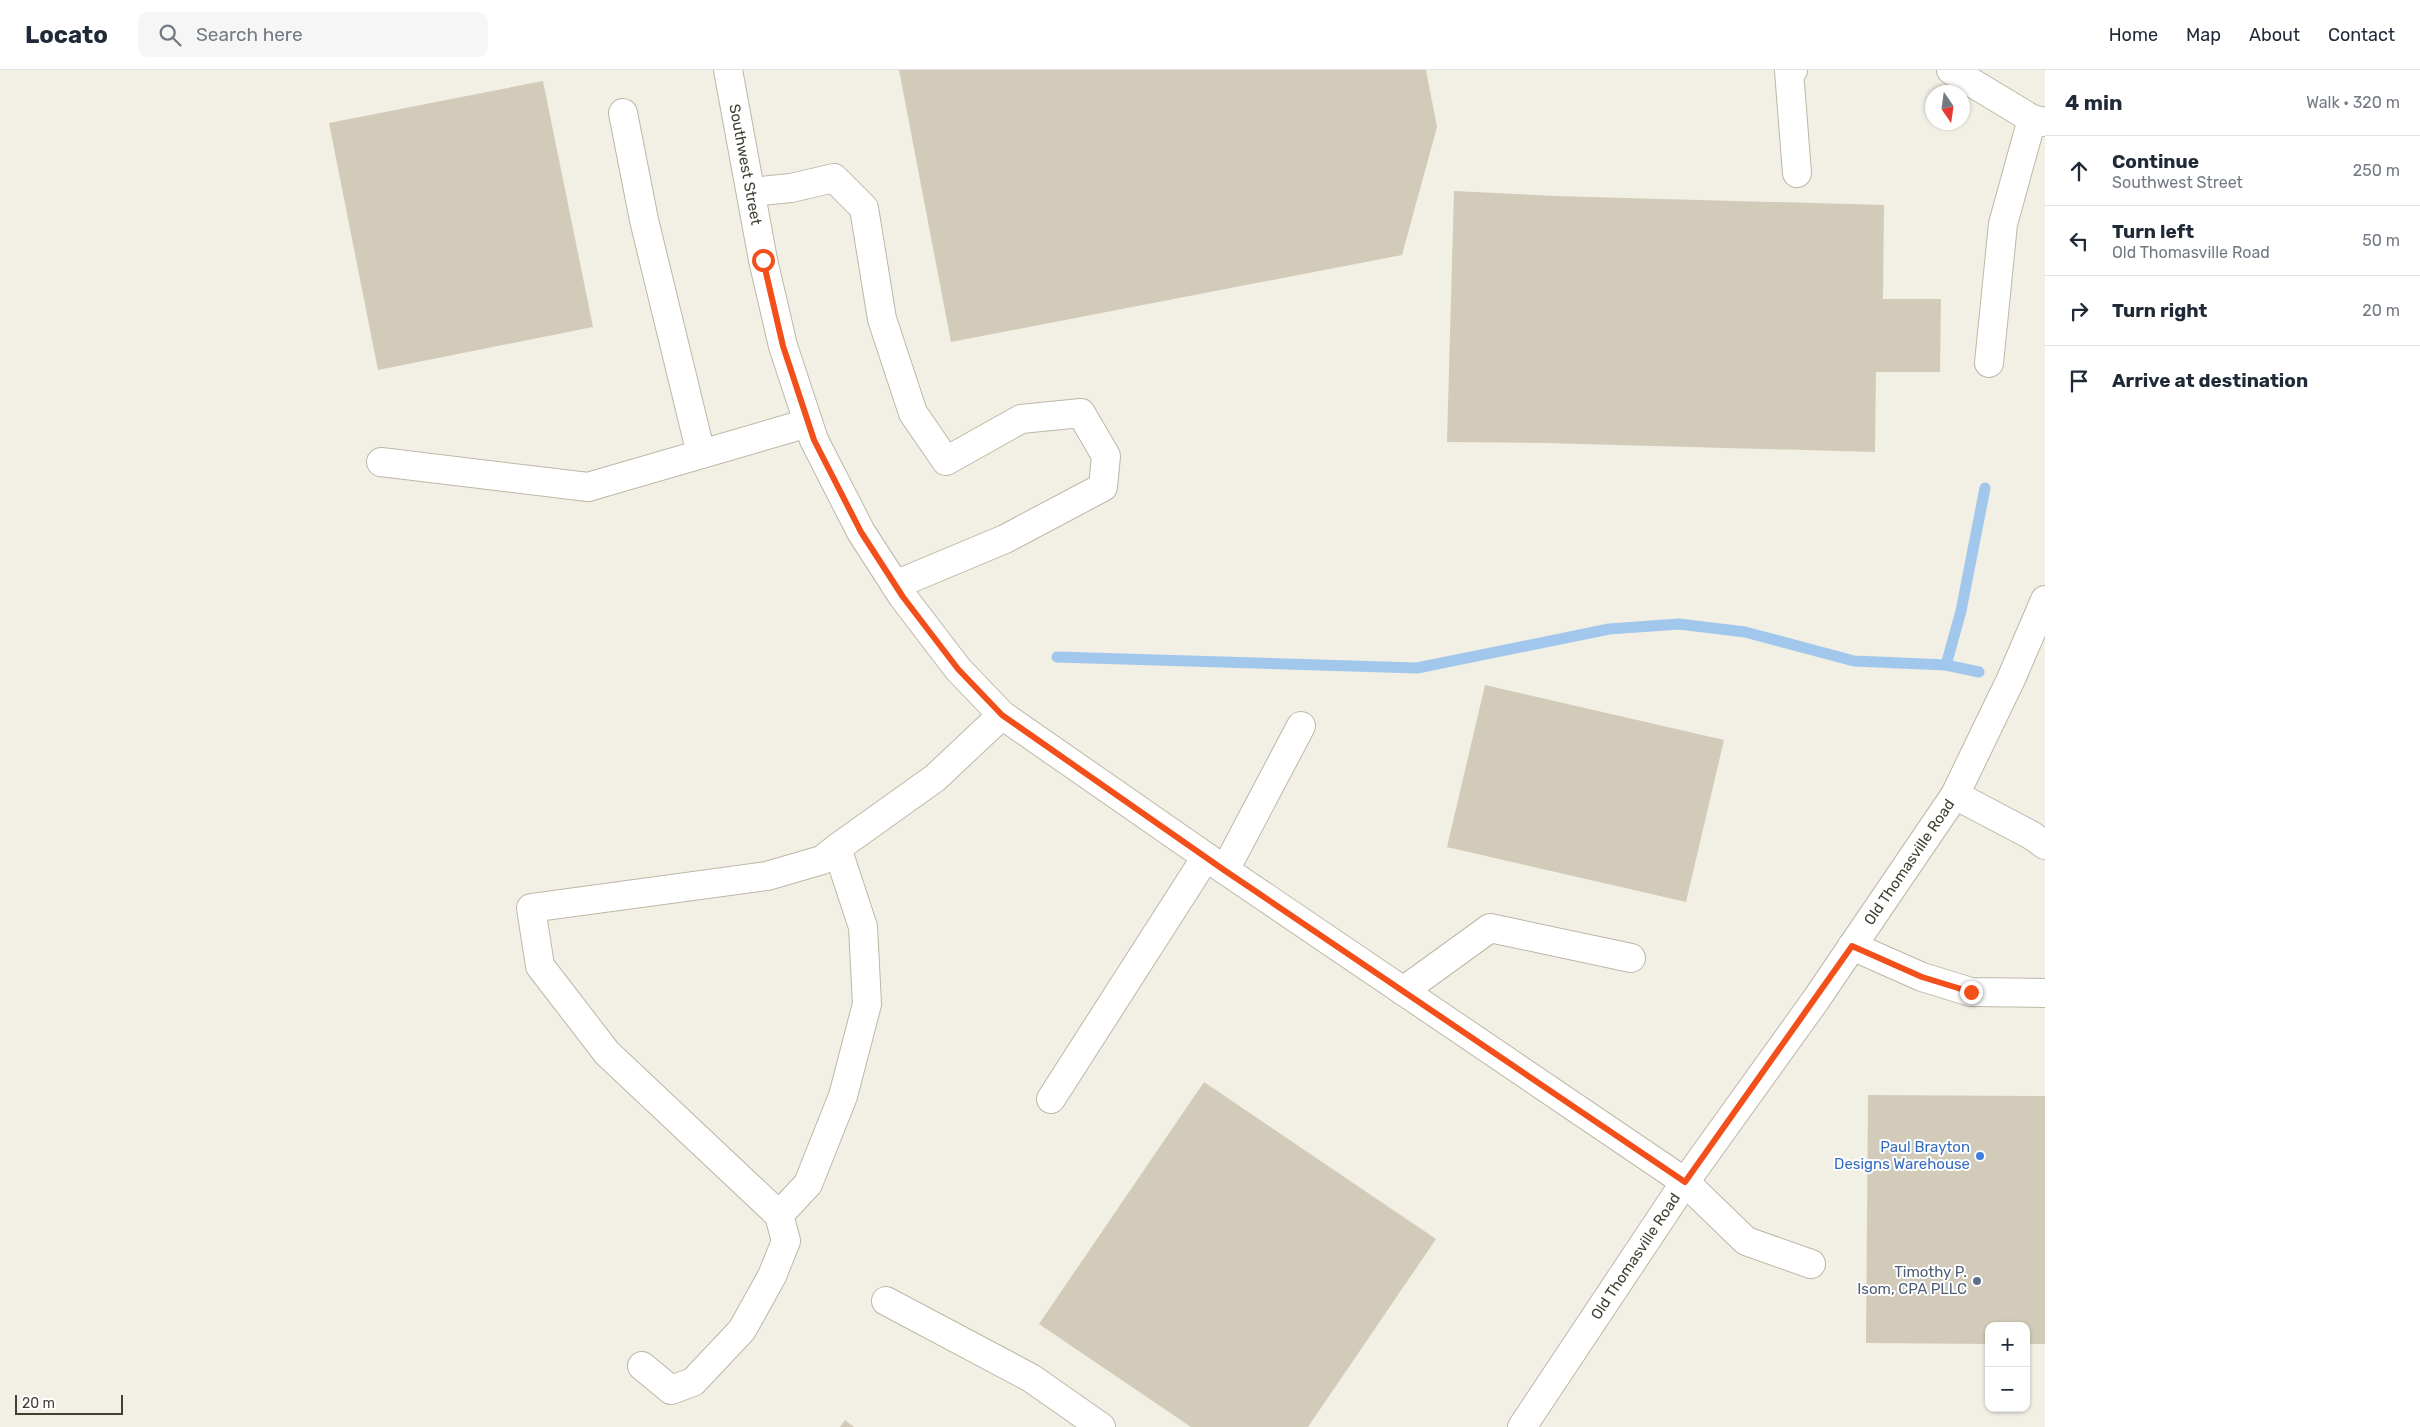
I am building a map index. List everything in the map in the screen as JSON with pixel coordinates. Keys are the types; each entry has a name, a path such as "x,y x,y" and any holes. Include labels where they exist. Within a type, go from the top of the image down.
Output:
{"street":[{"name":"Southwest Street","path":"728,70 763,260 783,346 814,440 861,532 896,585 958,669 1002,715 1215,864 1685,1182 1746,1241 1811,1264"},
{"path":"1793,70 1790,71 1796,173"},
{"path":"1951,70 2038,120 2003,224 1989,363"},
{"path":"623,113 644,220 701,454"},
{"path":"750,192 791,188 834,178 864,208 885,328 913,413 946,460 1021,419 1081,414 1106,456 1103,487 1005,539 896,585"},
{"path":"381,462 588,488 808,423"},
{"name":"Old Thomasville Road","path":"1522,1427 1685,1182 1852,946 1954,795 2011,679 2045,600"},
{"path":"642,1366 671,1390 693,1382 742,1330 772,1276 786,1241 779,1215 607,1053 540,966 531,908 767,876 822,860 935,778 1002,715"},
{"path":"1051,1099 1215,864 1301,726"},
{"path":"1954,795 2031,835 2045,845"},
{"path":"779,1215 808,1184 843,1096 867,1004 863,927 837,848"},
{"path":"1403,991 1490,928 1631,958"},
{"path":"1852,946 1922,977 1971,992 2045,993"},
{"path":"886,1302 1031,1378 1101,1427"}],"building":[{"path":"899,70 1426,70 1437,127 1402,255 951,342"},
{"path":"543,81 593,327 378,370 329,123"},
{"path":"1454,191 1555,196 1884,205 1883,299 1941,299 1940,372 1876,372 1875,452 1447,442"},
{"path":"1485,685 1724,740 1686,902 1447,847"},
{"path":"1204,1082 1436,1239 1308,1427 1191,1427 1039,1324"},
{"path":"1868,1095 2045,1096 2045,1344 2030,1344 2030,1322 1985,1322 1985,1344 1866,1343"},
{"path":"845,1420 854,1427 840,1427"}],"waterway":[{"path":"1946,665 1961,611 1985,488"},
{"path":"1057,657 1417,668 1609,629 1679,624 1745,632 1854,661 1946,665 1979,672"}],"place":[{"name":"Paul Brayton Designs Warehouse","path":"1980,1156"},
{"name":"Timothy P. Isom, CPA PLLC","path":"1977,1281"}],"route":[{"path":"763,260 783,346 814,440 861,532 903,597 958,669 1002,715 1224,870 1685,1182 1815,1001 1852,946 1922,977 1971,992"}]}
